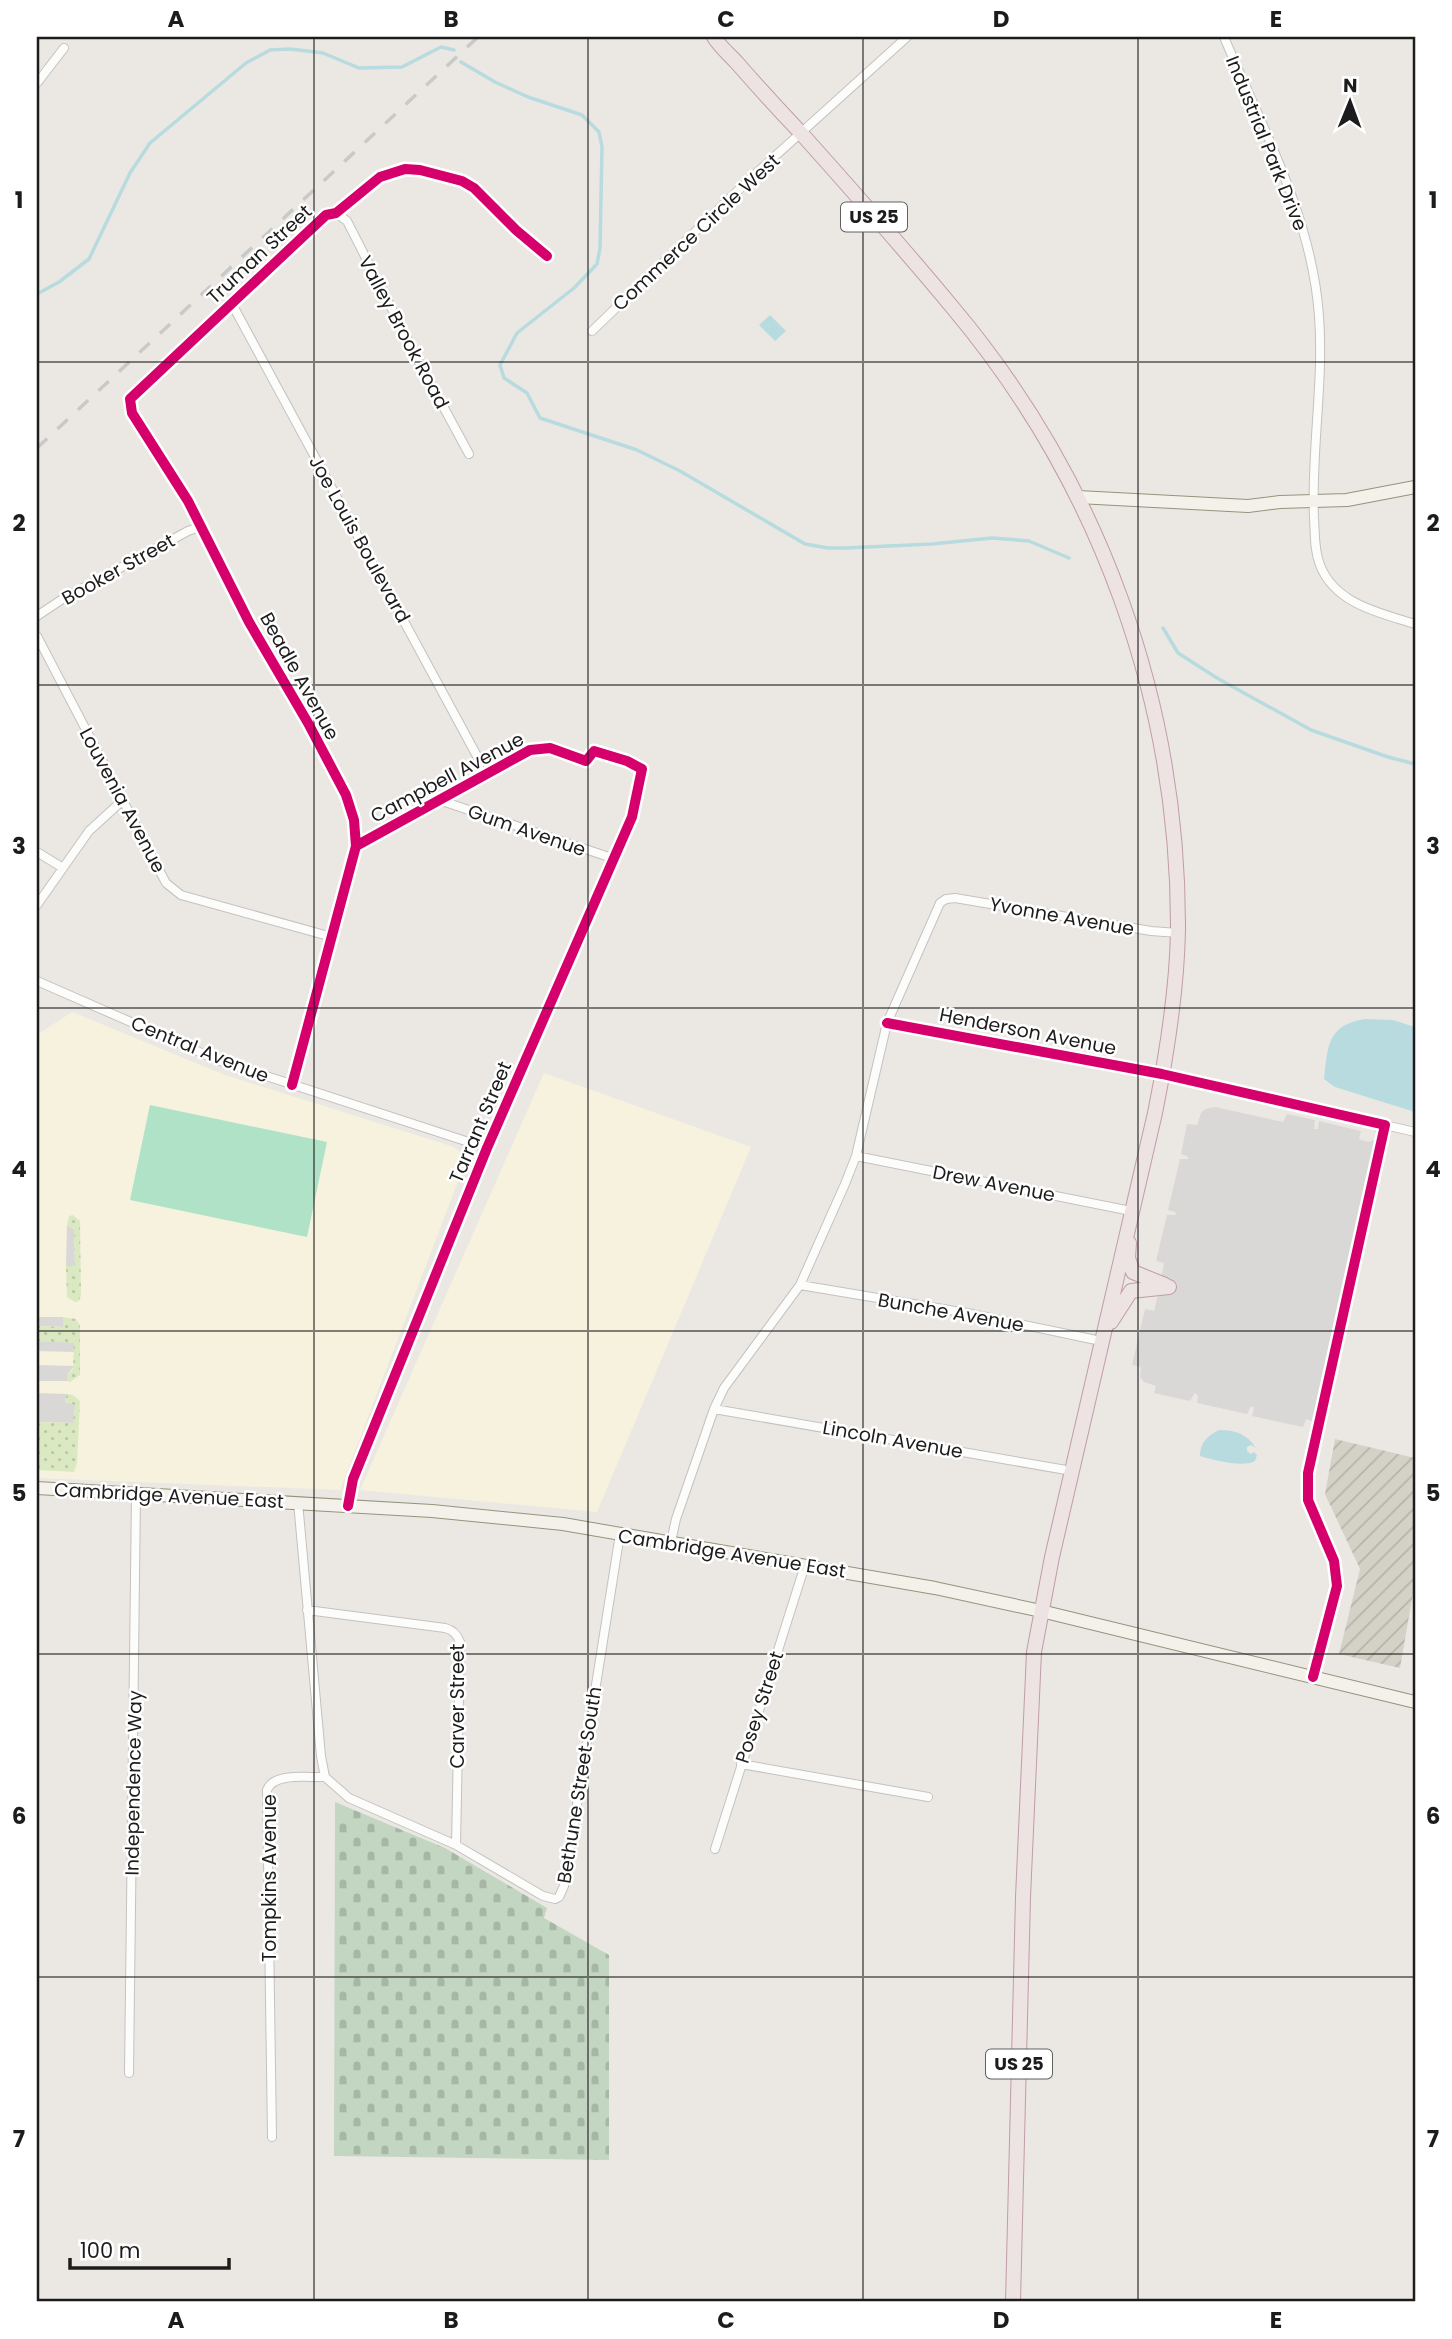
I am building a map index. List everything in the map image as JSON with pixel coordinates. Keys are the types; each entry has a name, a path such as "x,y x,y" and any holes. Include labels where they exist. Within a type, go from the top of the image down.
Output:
{"highway":[{"name":"US 25","path":"714,37 950,304 996,360 1026,404 1079,497 1124,604 1141,656 1166,772 1174,837 1178,933 1172,1009 1162,1074 1101,1339 1034,1651 1024,1873 1013,2302"},
{"path":"1101,1339 1121,1303 1131,1291 1169,1287 1133,1272 1128,1258 1130,1215"}],"main road":[{"path":"1079,497 1227,506 1347,500 1415,487"},
{"name":"Cambridge Avenue East","path":"37,1488 510,1517 620,1534 935,1588 1041,1611 1415,1702"}],"street":[{"name":"Commerce Circle West","path":"592,331 748,181 907,37"},
{"name":"Industrial Park Drive","path":"1224,37 1301,220 1312,268 1320,342 1314,500 1318,559 1330,583 1346,597 1361,606 1415,624"},
{"path":"37,83 64,48"},
{"name":"Truman Street","path":"202,526 129,404 133,396 326,215 336,212 380,177 405,169 420,170 462,181 474,188 516,230 547,256"},
{"name":"Valley Brook Road","path":"336,212 347,221 469,454"},
{"name":"Joe Louis Boulevard","path":"232,304 477,756 481,777"},
{"name":"Booker Street","path":"37,615 165,543 202,526"},
{"name":"Beadle Avenue","path":"202,526 249,622 346,795 354,820 356,846"},
{"name":"Louvenia Avenue","path":"37,636 166,883 181,895 332,937"},
{"name":"Campbell Avenue","path":"292,1085 356,846 523,752 550,748 586,761 594,751 627,761"},
{"name":"Tarrant Street","path":"348,1506 353,1479 487,1148 632,817 642,769 627,761"},
{"path":"37,905 89,831 123,800"},
{"name":"Gum Avenue","path":"439,800 615,859"},
{"path":"37,852 63,868"},
{"name":"Yvonne Avenue","path":"887,1023 937,908 946,899 955,898 1151,931 1178,933"},
{"name":"Central Avenue","path":"37,981 219,1061 487,1148"},
{"path":"671,1542 676,1519 714,1409 735,1370 800,1285 856,1156 887,1023"},
{"name":"Henderson Avenue","path":"887,1023 1162,1074 1415,1132"},
{"path":"1313,1677 1338,1586 1334,1561 1308,1500 1308,1474 1385,1125"},
{"name":"Drew Avenue","path":"856,1156 1130,1215"},
{"name":"Bunche Avenue","path":"800,1285 1101,1339"},
{"name":"Lincoln Avenue","path":"714,1409 1072,1471"},
{"name":"Independence Way","path":"129,2073 136,1494"},
{"path":"298,1502 325,1777"},
{"name":"Bethune Street South","path":"325,1777 349,1798 456,1845 543,1896 555,1899 562,1893 620,1534"},
{"name":"Posey Street","path":"715,1849 805,1565"},
{"name":"Carver Street","path":"307,1610 445,1628 458,1637 456,1845"},
{"path":"741,1763 928,1797"},
{"name":"Tompkins Avenue","path":"272,2137 267,1790 269,1785 277,1780 325,1777"}],"shaded area":[{"path":"72,1012 225,1075 454,1147 467,1158 340,1490 37,1478 37,1035"},
{"path":"544,1073 751,1147 597,1512 360,1490"},
{"path":"1215,1107 1283,1122 1287,1114 1315,1120 1314,1129 1318,1129 1319,1121 1361,1131 1359,1139 1368,1142 1375,1140 1376,1133 1373,1128 1390,1132 1367,1229 1361,1267 1332,1383 1334,1387 1325,1425 1306,1419 1303,1427 1252,1416 1254,1408 1251,1406 1247,1414 1197,1403 1198,1396 1195,1393 1190,1401 1154,1393 1156,1386 1144,1382 1140,1377 1141,1367 1132,1365 1145,1309 1154,1311 1158,1295 1164,1263 1156,1261 1167,1215 1177,1215 1168,1210 1180,1159 1189,1159 1181,1154 1187,1124 1197,1125 1205,1109"},
{"path":"67,1225 74,1230 75,1267 66,1266"},
{"path":"37,1317 63,1317 63,1327 37,1326"},
{"path":"37,1341 74,1342 74,1352 37,1351"},
{"path":"37,1365 74,1366 67,1375 67,1381 37,1381"},
{"path":"37,1393 67,1394 65,1402 75,1404 74,1423 37,1422"},
{"path":"1335,1439 1415,1458 1415,1582 1400,1668 1339,1654 1360,1569 1325,1494"}],"green space":[{"path":"150,1105 327,1142 307,1237 130,1200"},
{"path":"73,1215 80,1221 81,1295 79,1301 75,1302 67,1297 66,1266 75,1266 74,1230 67,1225 69,1216"},
{"path":"63,1317 76,1319 80,1325 80,1375 70,1382 67,1381 67,1375 73,1369 74,1343 37,1341 37,1326 63,1327"},
{"path":"67,1394 80,1401 77,1463 74,1472 37,1470 37,1422 73,1423 75,1405 65,1402"},
{"path":"335,1802 445,1848 547,1908 544,1918 609,1955 609,2160 334,2156"}],"water":[{"path":"770,315 786,331 775,341 759,325"},
{"path":"1365,1019 1393,1020 1415,1027 1415,1112 1335,1087 1324,1079 1329,1047 1336,1032 1343,1026"},
{"path":"1219,1430 1235,1432 1249,1439 1256,1448 1251,1445 1247,1447 1247,1451 1257,1455 1255,1461 1236,1464 1200,1456 1205,1440"}],"waterway":[{"path":"37,294 59,282 89,259 130,173 150,143 246,63 270,50 290,49 323,53 359,68 402,67 441,47 454,50"},
{"path":"461,62 528,97 582,115 599,132 602,147 600,248 597,264 574,288 517,333 500,365 504,378 527,393 540,418 637,450 680,471 805,544 845,548 992,538 1029,541 1069,558"},
{"path":"1163,628 1178,653 1311,730 1415,764"}],"railway":[{"path":"37,448 478,37"}],"cycle path":[{"path":"356,846 354,820 346,795 249,622 188,501 132,413 130,399 326,215 336,213 380,177 405,169 420,170 462,181 474,188 516,230 547,256"},
{"path":"292,1085 356,846 530,750 550,748 586,761 594,751 627,761 642,769 632,817 487,1148 353,1479 348,1506"},
{"path":"887,1023 1162,1074 1385,1125 1308,1473 1308,1500 1334,1561 1337,1586 1313,1677"}]}
